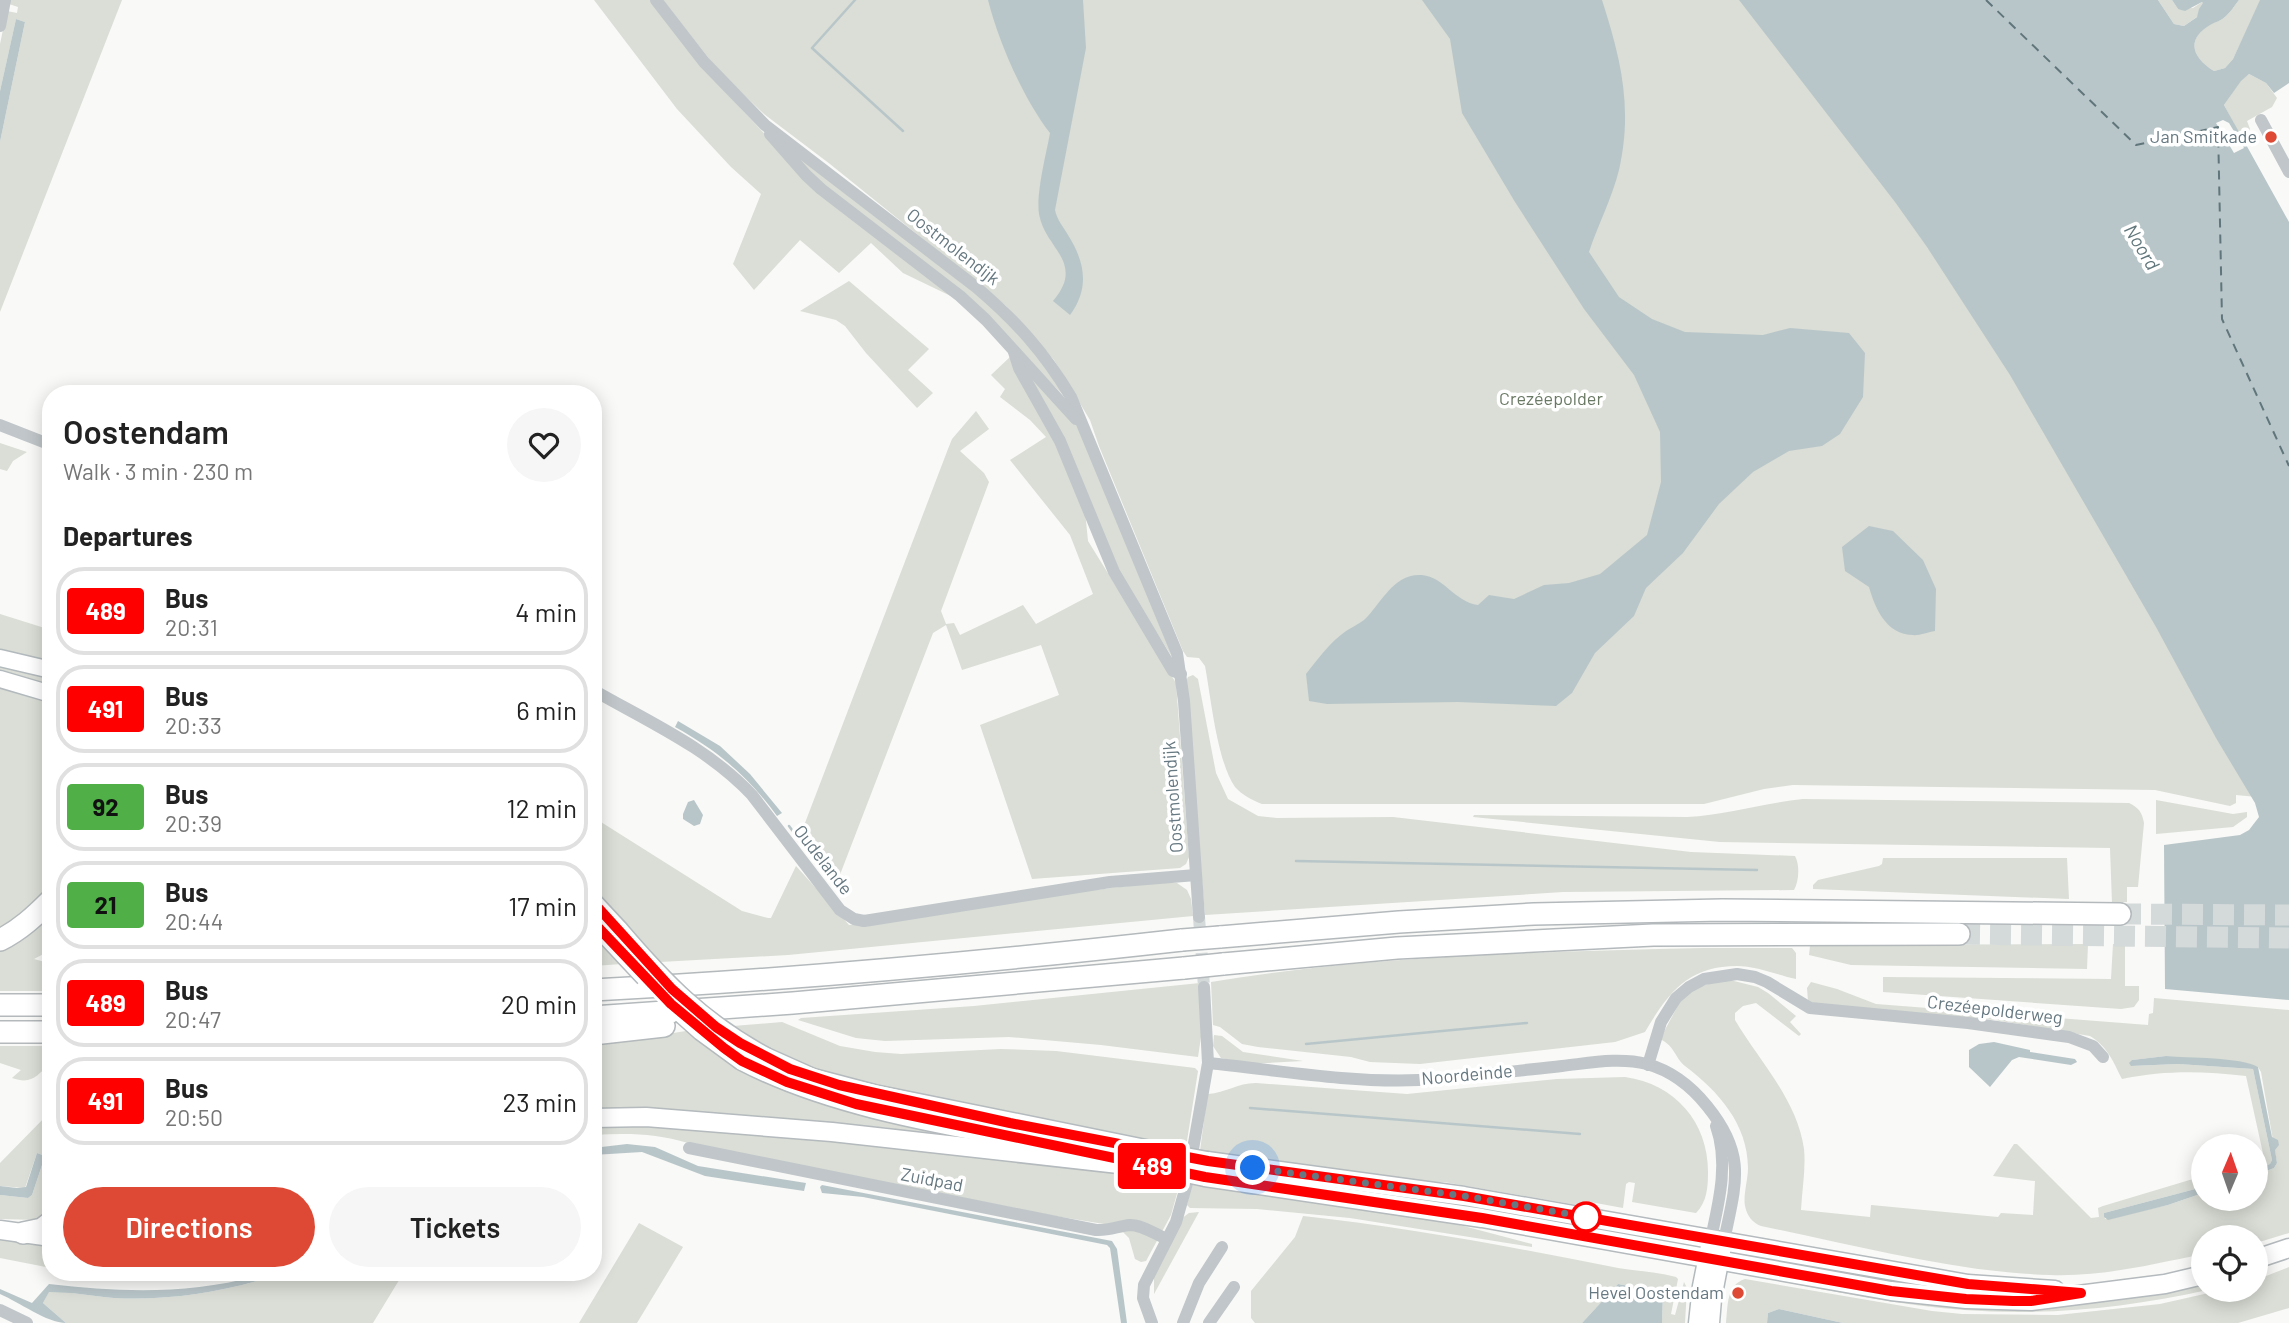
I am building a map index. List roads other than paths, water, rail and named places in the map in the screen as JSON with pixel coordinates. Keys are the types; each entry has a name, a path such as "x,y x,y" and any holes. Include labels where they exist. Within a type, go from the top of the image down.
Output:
{"highway":[{"path":"0,940 13,934 42,910"},
{"path":"602,989 999,961 1182,940 1399,922 1721,910 2120,914"},
{"path":"602,1016 793,1003 1397,948 1611,936 1959,934"},
{"path":"602,1033 756,1017 793,1003"},
{"path":"0,1005 42,1005"},
{"path":"0,1032 42,1032"},
{"path":"23,1233 42,1228"}],"main road":[{"path":"0,658 42,668"},
{"path":"0,679 42,691"},
{"path":"605,928 649,965 696,1012 740,1043 813,1078 1174,1163"},
{"path":"605,928 671,1004 701,1031 742,1061 798,1087 856,1104 1891,1291 1966,1299 2031,1301 2165,1284 2191,1278"},
{"path":"602,1118 646,1117 819,1130 1174,1163"},
{"path":"1206,1169 1464,1196 1968,1284 2081,1293"},
{"path":"0,1230 42,1236"},
{"name":"Noordeinde","path":"1698,1323 1717,1239"},
{"path":"2268,1255 2289,1248"},
{"name":"Noordeinde","path":"1712,1323 1714,1259"}],"street":[{"path":"0,26 5,0"},
{"name":"Oostmolendijk","path":"656,0 705,62 765,125 976,287 1003,310 1051,364 1085,428 1177,653 1181,674 1199,917"},
{"path":"2261,120 2289,172"},
{"name":"Oostmolendijk","path":"765,125 774,141 806,175 960,296 1085,428"},
{"name":"Oostmolendijk","path":"1013,349 1018,368 1060,441 1114,572 1173,671 1181,674"},
{"path":"0,425 42,441"},
{"name":"Oudelande","path":"602,695 688,743 736,777 840,909 854,919 864,921 1110,882 1196,875"},
{"name":"Crezéepolderweg","path":"1648,1065 1661,1022 1676,998 1704,979 1722,975 1755,977 1810,1008 1981,1024 2069,1037 2093,1046 2103,1057"},
{"path":"1193,1149 1208,1063 1204,987"},
{"name":"Noordeinde","path":"1208,1063 1397,1080 1444,1078 1612,1061 1648,1065 1684,1082 1724,1128 1735,1162 1735,1181 1717,1239"},
{"name":"Zuidpad","path":"689,1148 1096,1230 1108,1231 1139,1226 1167,1239"},
{"path":"1152,1323 1143,1298 1144,1285 1176,1222 1187,1183"},
{"path":"1183,1323 1199,1283 1222,1247"},
{"path":"1209,1323 1234,1287"},
{"path":"0,1310 27,1323"}],"water":[{"path":"988,0 1083,0 1086,48 1055,210 1074,245 1083,275 1081,295 1070,315 1053,301 1062,288 1066,276 1065,266 1043,226 1038,205 1050,133 1030,104 1013,70"},
{"path":"1422,0 1602,0 1615,43 1623,84 1625,126 1619,170 1589,252 1619,297 1652,319 1685,332 1763,335 1790,328 1849,333 1865,353 1863,397 1840,434 1822,446 1789,451 1753,472 1719,504 1683,553 1646,588 1634,616 1595,653 1572,693 1556,706 1458,702 1327,704 1309,701 1306,674 1335,640 1364,620 1389,590 1403,579 1422,575 1430,577 1463,599 1478,605 1489,595 1514,599 1544,585 1569,583 1600,574 1647,535 1661,482 1660,432 1634,375 1584,309 1462,113 1450,39"},
{"name":"Noord","path":"1739,0 2158,0 2174,24 2184,26 2197,17 2203,3 2185,11 2178,9 2172,0 2239,0 2229,13 2197,37 2197,55 2214,71 2225,68 2233,59 2260,0 2289,0 2289,83 2274,93 2266,83 2249,74 2224,105 2289,222 2289,1000 2165,989 2164,845 2240,835 2249,830 2259,817 2255,803 2010,375 1895,202"},
{"path":"16,19 25,22 0,142 0,91"},
{"path":"1869,526 1893,531 1923,560 1936,589 1935,631 1915,635 1895,630 1878,611 1869,587 1845,571 1842,547"},
{"path":"678,721 720,746 750,774 782,813 777,816 731,766 705,745 675,727"},
{"path":"694,800 703,815 700,824 694,826 683,819 683,814 688,802"},
{"path":"1994,1042 2030,1052 2075,1059 2077,1062 2071,1065 2019,1057 2012,1060 1990,1087 1969,1067 1969,1050 1979,1044"},
{"path":"2166,1056 2227,1060 2258,1067 2272,1137 2278,1140 2279,1145 2275,1150 2277,1163 2274,1168 2268,1170 2272,1160 2253,1069 2178,1064 2131,1066 2129,1063 2132,1060"},
{"path":"627,1144 655,1147 698,1166 806,1183 804,1191 705,1176 642,1152 602,1154 602,1147"},
{"path":"37,1153 42,1155 42,1165 32,1195 28,1198 0,1195 0,1186 26,1187"},
{"path":"822,1185 1112,1241 1117,1249 1127,1323 1121,1323 1110,1248 1107,1245 863,1197 822,1193"},
{"path":"2191,1190 2191,1197 2168,1205 2108,1220 2104,1213"},
{"path":"234,1281 254,1281 223,1289 158,1298 114,1298 49,1292 43,1303 66,1323 42,1316 0,1294 0,1289 32,1303 49,1284 133,1290 216,1285"},
{"path":"1618,1284 1663,1292 1662,1323 1582,1323"},
{"path":"1779,1309 1843,1323 1767,1323 1768,1313"}],"waterway":[{"path":"855,0 812,48 903,131"},
{"path":"789,826 817,864"},
{"path":"1296,861 1757,870"},
{"path":"1306,1044 1527,1023"},
{"path":"1250,1108 1580,1134"}],"tunnel":[{"path":"2120,914 2289,915"},
{"path":"1199,917 1204,987"},
{"path":"1959,934 2289,938"}],"place":[{"name":"Jan Smitkade","path":"2271,137"},
{"name":"Hevel Oostendam","path":"1738,1293"}],"park label":[{"name":"Crezéepolder","path":"1551,399"}]}
